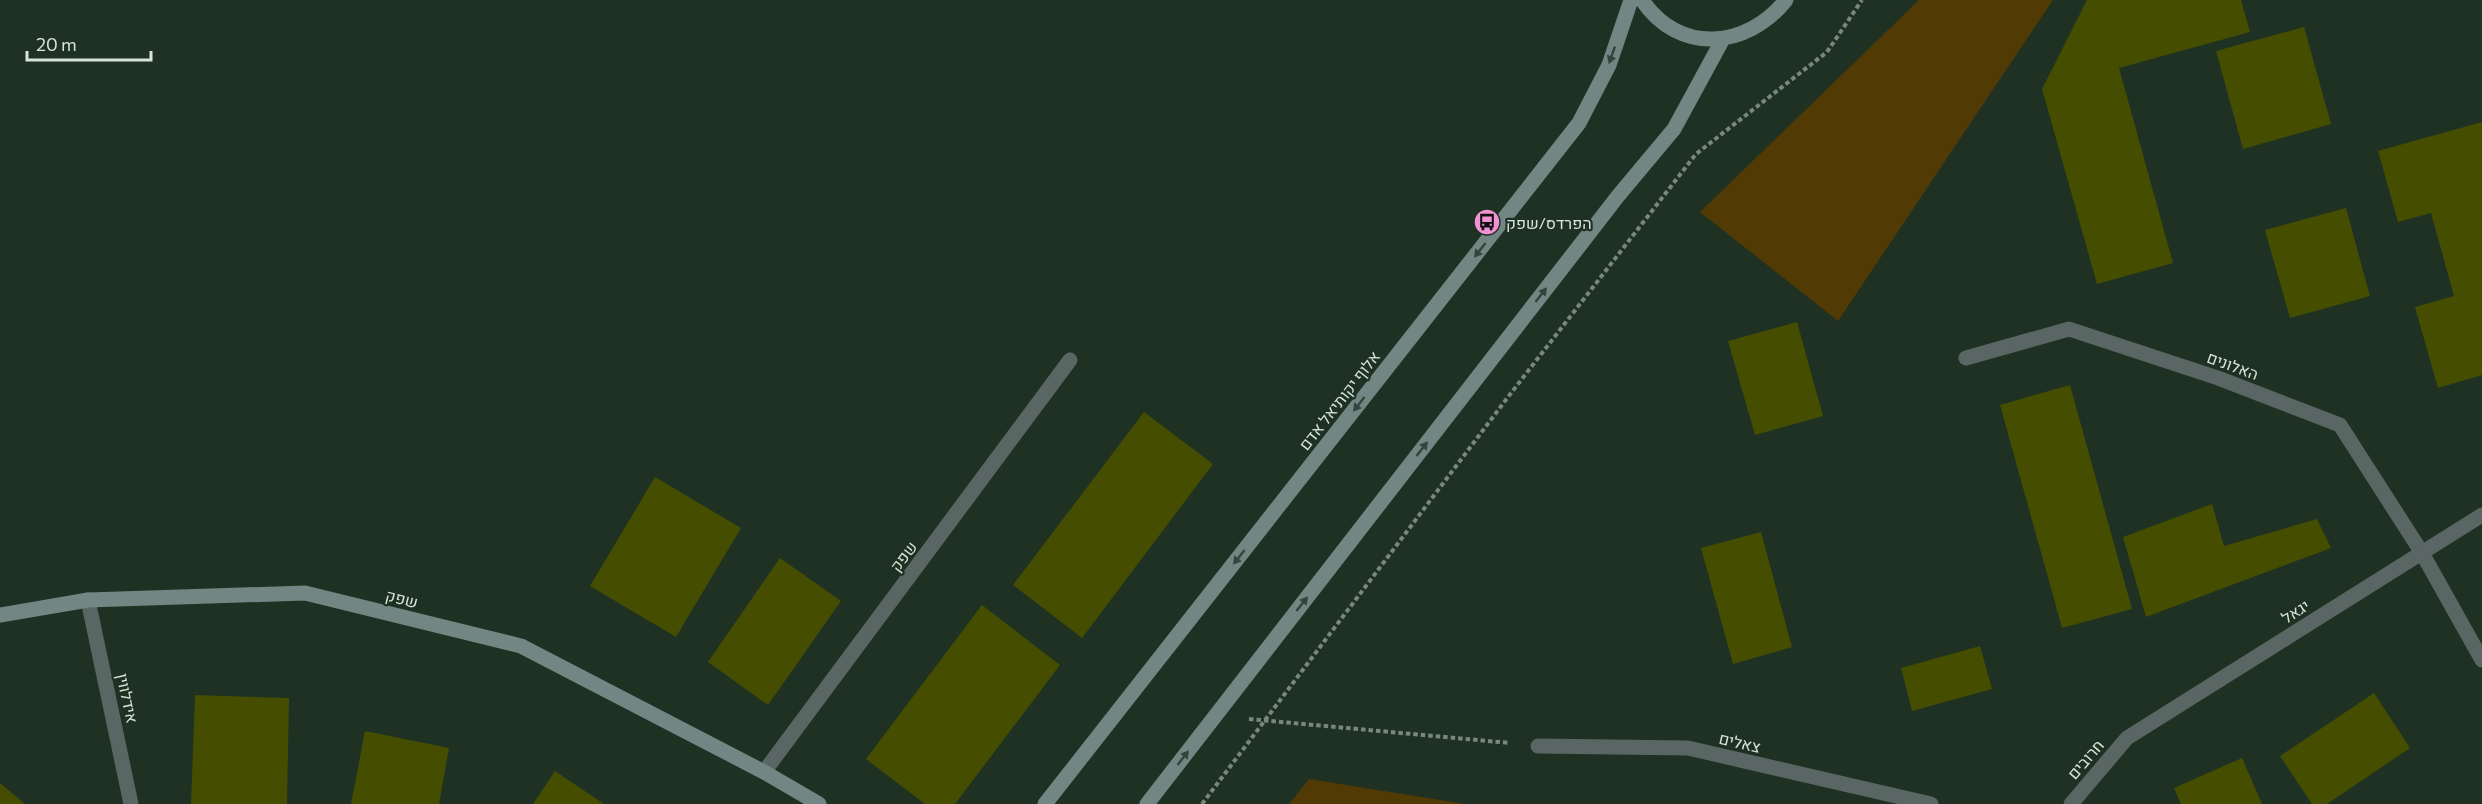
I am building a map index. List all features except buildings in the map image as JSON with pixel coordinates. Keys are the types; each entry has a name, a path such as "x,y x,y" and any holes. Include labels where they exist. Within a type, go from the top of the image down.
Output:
{"street":[{"name":"אלוף יקותיאל אדם","path":"1045,804 1580,123 1609,65 1631,0"},
{"path":"1642,0 1650,12 1671,29 1696,38 1723,39 1749,32 1772,17 1786,0"},
{"path":"1147,804 1618,196 1674,129 1723,39"},
{"name":"האלונים","path":"1966,358 2068,329 2218,378 2340,426 2422,553 2482,660"},
{"name":"שפק","path":"764,772 1070,360"},
{"name":"יגאל","path":"2127,738 2482,515"},
{"name":"שפק","path":"0,615 88,600 305,593 521,646 764,772 819,804"},
{"name":"אידלווין","path":"88,600 131,804"},
{"name":"חרובים","path":"2071,804 2127,738"},
{"name":"צאלים","path":"1538,746 1688,748 1931,804"}],"path":[{"path":"1202,804 1508,397 1696,154 1827,52 1862,0"},
{"path":"1215,716 1538,746"}],"shaded area":[{"path":"1919,0 2053,0 1838,321 1700,212"},
{"path":"1309,779 1465,804 1289,804"}],"place":[{"name":"הפרדס/שפק","path":"1487,222"}]}
